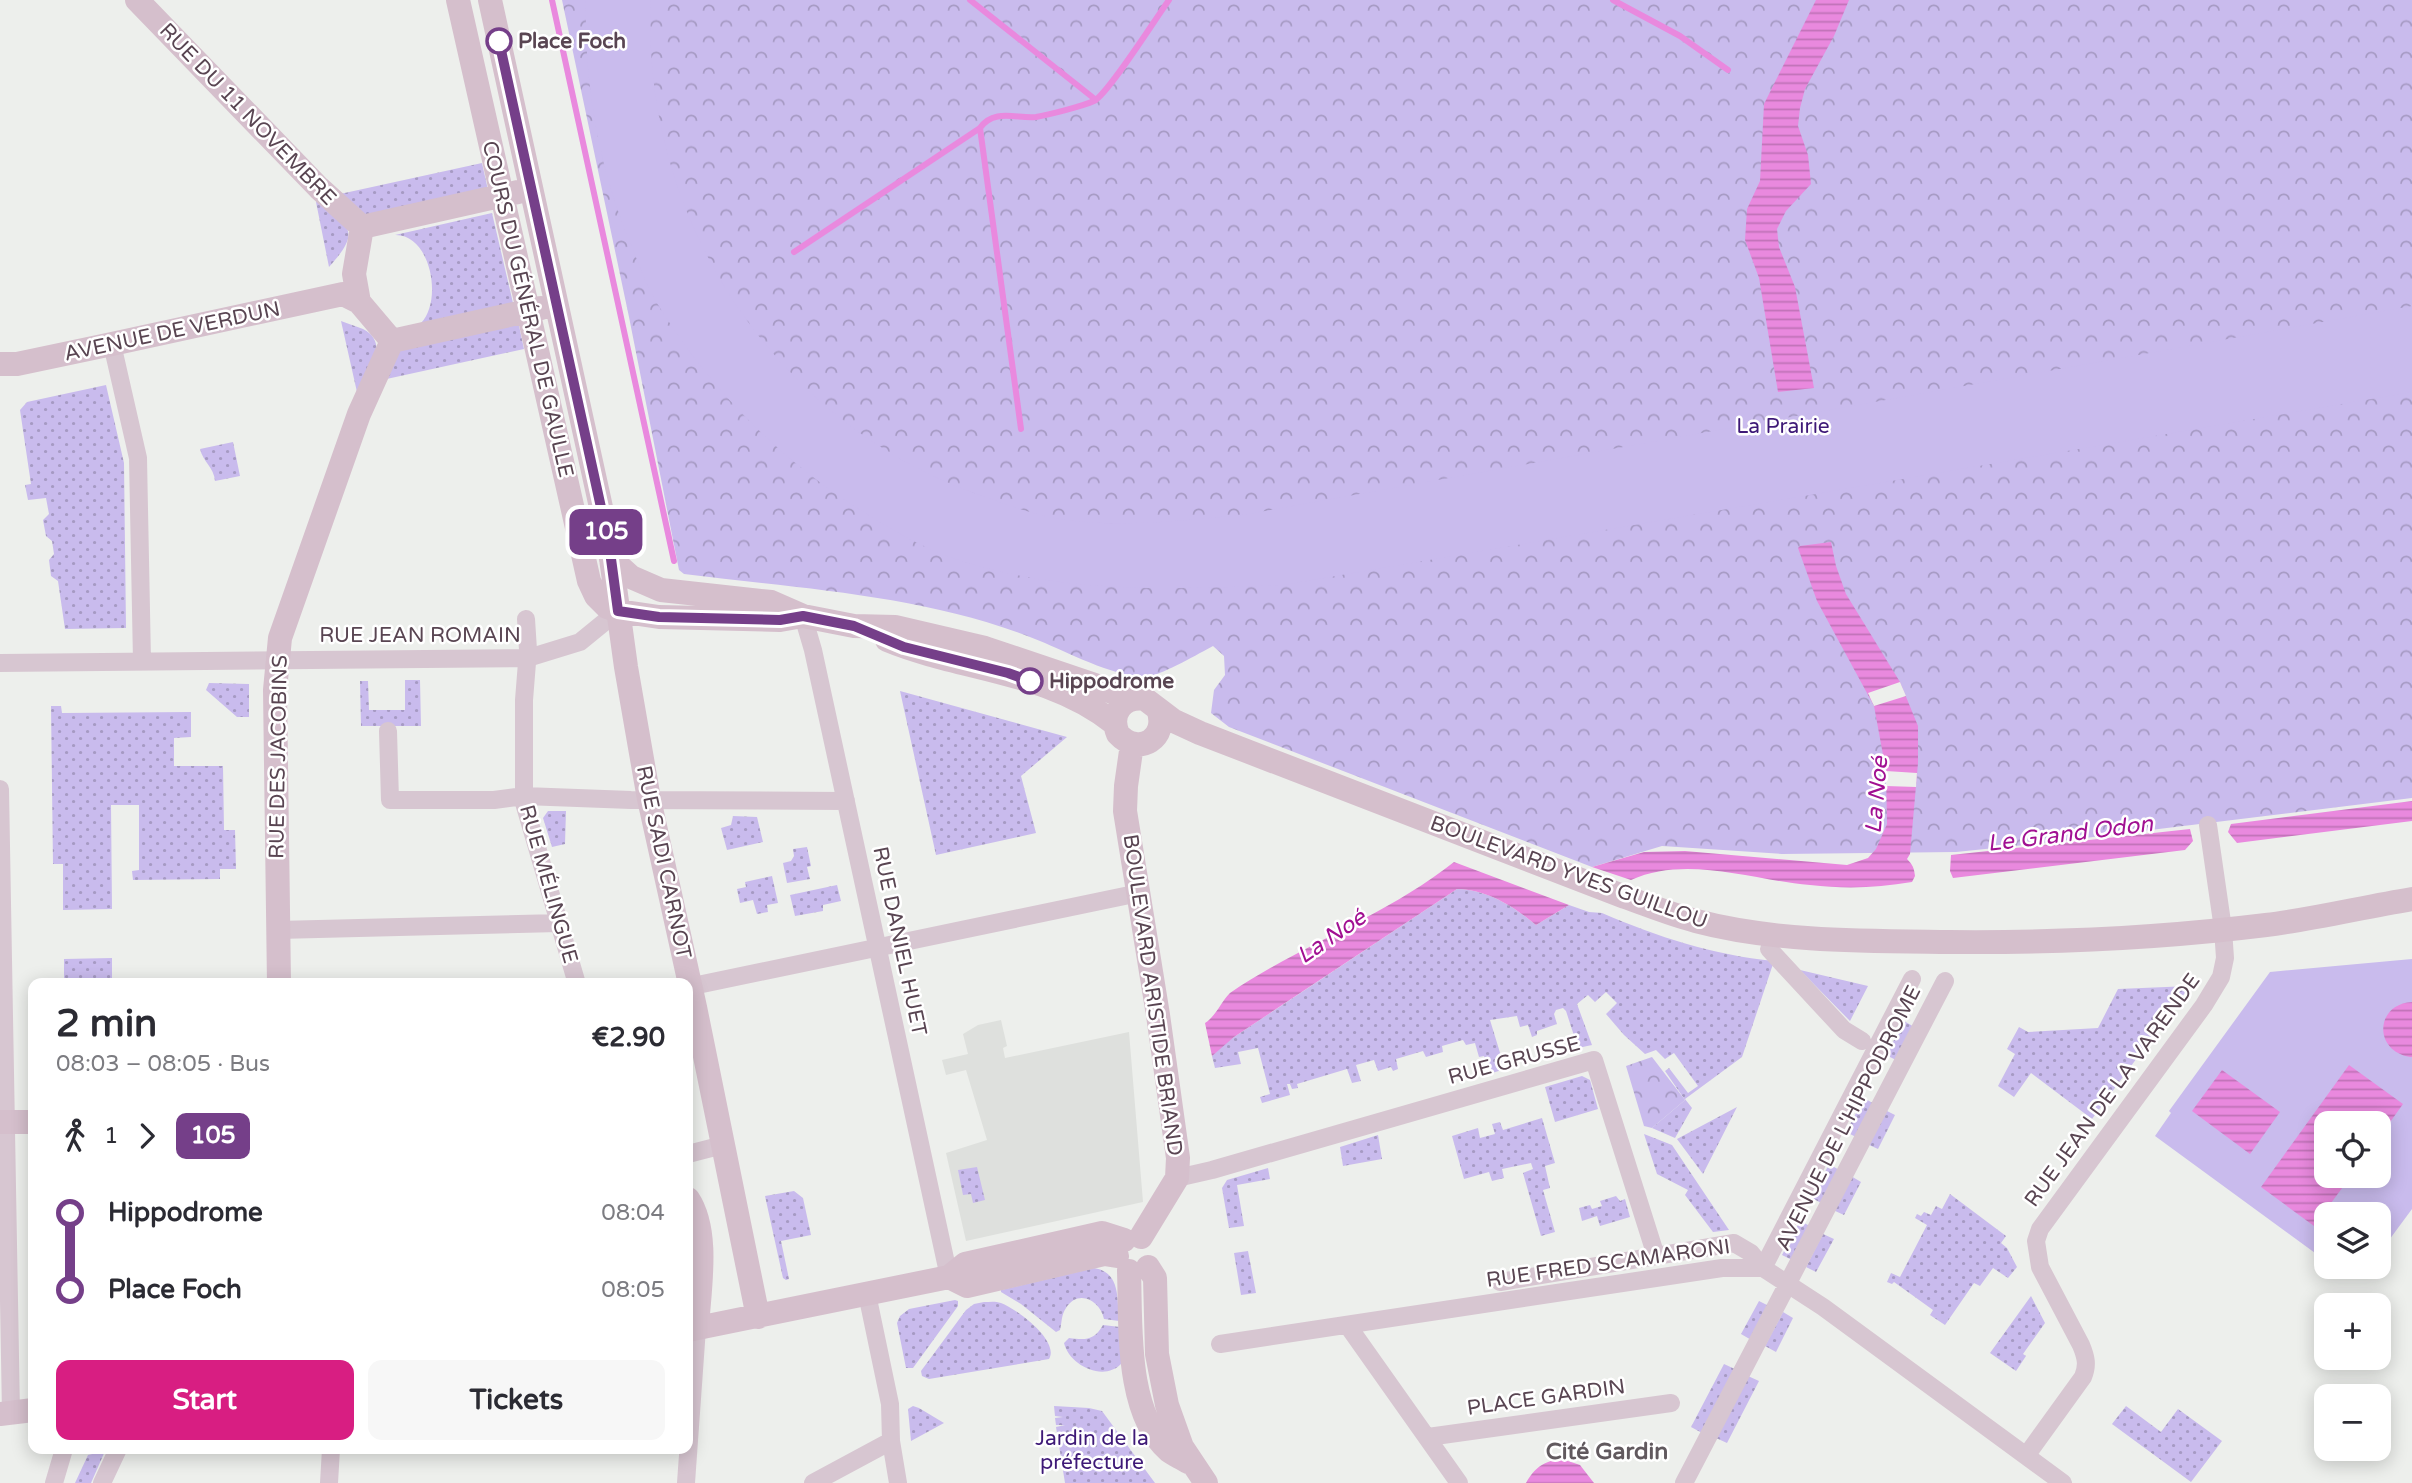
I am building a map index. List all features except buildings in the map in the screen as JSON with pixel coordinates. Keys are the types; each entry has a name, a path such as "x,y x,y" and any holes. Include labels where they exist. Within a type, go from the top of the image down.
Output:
{"main road":[{"name":"RUE DU 11 NOVEMBRE","path":"136,0 312,182 362,227"},
{"name":"COURS DU GÉNÉRAL DE GAULLE","path":"458,0 589,581 596,596 607,607 618,611 611,559 490,0"},
{"path":"530,189 362,227 352,290 392,341 556,304"},
{"name":"AVENUE DE VERDUN","path":"0,364 112,344 352,290"},
{"name":"RUE DES JACOBINS","path":"279,978 275,701 280,638 359,414 392,341"},
{"path":"611,559 631,577 661,590 771,602 803,616 854,626 895,627 985,648 1104,688 1128,700 1145,699 1158,709"},
{"path":"618,611 659,617 780,620 803,616"},
{"name":"RUE SADI CARNOT","path":"618,611 649,799 687,978"},
{"path":"854,626 904,647 1008,673 1077,698 1115,723"},
{"path":"1128,700 1116,712 1118,734 1142,742"},
{"name":"BOULEVARD YVES GUILLOU","path":"1158,709 1174,721 1259,763 1420,825 1686,918 1763,933 1871,940 1992,943 2093,939 2267,925 2412,899"},
{"name":"BOULEVARD ARISTIDE BRIAND","path":"1132,1254 1177,1178 1177,1145 1125,811 1126,786 1142,742 1157,736 1161,723 1158,709"},
{"name":"BOULEVARD YVES GUILLOU","path":"1142,742 1200,733"},
{"name":"RUE SADI CARNOT","path":"693,1005 758,1317"},
{"path":"3,1122 28,1122"},
{"path":"693,1210 700,1241 701,1273 693,1323"},
{"path":"693,1329 949,1277 965,1264 1102,1233 1132,1254 1155,1278 1157,1354 1161,1383 1182,1447 1200,1474"}],"street":[{"path":"112,344 138,458 142,661"},
{"name":"RUE JEAN ROMAIN","path":"0,663 528,658 580,642 618,611"},
{"name":"RUE DANIEL HUET","path":"803,616 813,650 949,1277"},
{"name":"RUE MÉLINGUE","path":"526,619 528,658 524,699 525,807 574,978"},
{"path":"388,731 390,800 494,800 524,796 846,801"},
{"path":"0,789 3,1122 15,1412"},
{"path":"2208,825 2223,929"},
{"path":"693,986 1139,893"},
{"path":"278,930 559,923"},
{"name":"RUE JEAN DE LA VARENDE","path":"2026,1457 2087,1368 2081,1345 2040,1267 2035,1241 2046,1220 2221,977 2224,967 2223,929"},
{"path":"1769,949 1844,1030 1862,1041"},
{"name":"AVENUE DE L'HIPPODROME","path":"1763,1268 1912,979"},
{"name":"AVENUE DE L'HIPPODROME","path":"1684,1483 1945,981"},
{"name":"RUE GRUSSE","path":"1177,1178 1594,1060 1656,1256"},
{"path":"693,1153 723,1145"},
{"path":"1500,1282 1734,1243 1751,1253 1763,1268 1823,1307 2063,1483"},
{"name":"RUE FRED SCAMARONI","path":"1220,1344 1722,1268 1763,1268"},
{"path":"867,1294 888,1391 891,1441 898,1483"},
{"path":"1348,1326 1459,1483"},
{"name":"PLACE GARDIN","path":"1428,1437 1671,1402"},
{"path":"813,1483 891,1441"},
{"path":"54,1483 63,1454"},
{"path":"102,1483 116,1454"},
{"path":"329,1483 331,1454"},
{"path":"686,1483 687,1454"}],"shaded area":[{"path":"1001,1020 1007,1046 1003,1048 1005,1058 1129,1032 1143,1202 966,1241 946,1153 987,1140 966,1070 946,1075 942,1060 968,1054 963,1034 978,1025"}],"green space":[{"name":"La Prairie","path":"562,0 2412,0 2412,798 1956,852 1782,854 1662,846 1592,867 1229,727 1211,713 1214,690 1225,675 1224,656 1213,646 1164,671 1150,676 1138,676 1110,670 1040,641 954,613 865,596 684,574 679,570"},
{"path":"586,0 651,0 653,80 669,158 696,232 733,301 781,363 838,417 904,461 977,494 1049,517 1116,523 1242,515 2412,306 2412,392 1283,585 1124,587 1085,585 1007,573 951,558 919,544 887,527 814,478 762,434 738,409 673,329 649,288 620,217 602,157 591,95"},
{"path":"482,163 488,190 367,217 340,194"},
{"path":"320,197 348,230 346,245 329,267 316,202"},
{"path":"492,213 513,303 421,323 428,313 431,300 430,270 417,245 407,238 395,235"},
{"path":"341,321 363,329 376,343 375,362 359,401"},
{"path":"518,321 524,349 382,380 397,348"},
{"path":"106,385 124,463 126,628 65,629 58,581 51,576 49,560 54,554 43,520 49,514 46,498 28,500 25,485 31,484 20,410 27,402"},
{"path":"233,442 240,476 215,481 200,449"},
{"path":"405,680 420,680 421,726 361,726 360,681 368,681 369,710 405,710"},
{"path":"209,683 249,684 249,717 237,717 206,690"},
{"path":"900,691 1067,737 1021,776 1036,833 936,855"},
{"path":"51,706 61,706 62,713 191,712 191,737 174,738 174,766 223,766 224,830 235,830 236,869 220,869 220,879 133,880 132,871 139,870 139,805 111,805 112,909 63,910 63,864 53,864"},
{"path":"548,811 566,811 565,844 552,847 543,818"},
{"path":"733,816 757,817 763,842 727,850 721,828 731,825"},
{"path":"807,847 811,866 807,867 810,879 787,883 783,863 791,861 794,856 793,849"},
{"path":"772,876 778,903 767,905 768,912 757,914 753,900 740,903 737,889 746,887 745,882"},
{"path":"837,885 841,901 823,905 823,911 795,916 790,895"},
{"path":"1457,889 1479,892 1499,900 1536,925 1569,905 1602,913 1686,944 1774,961 1742,1057 1685,1099 1692,1108 1675,1138 1652,1128 1685,1100 1665,1071 1669,1068 1688,1093 1698,1086 1674,1053 1665,1059 1656,1050 1645,1054 1624,1035 1606,1014 1617,1003 1606,992 1595,1002 1588,995 1577,1004 1592,1045 1578,1048 1563,1008 1556,1010 1554,1014 1557,1024 1537,1031 1537,1035 1532,1037 1528,1025 1520,1027 1517,1016 1490,1020 1505,1069 1489,1074 1484,1056 1479,1057 1475,1043 1466,1045 1463,1040 1442,1046 1443,1052 1426,1057 1423,1051 1396,1059 1398,1069 1393,1071 1391,1067 1378,1071 1374,1060 1356,1065 1361,1081 1352,1083 1347,1069 1297,1084 1298,1088 1292,1089 1290,1084 1287,1084 1290,1095 1262,1103 1260,1097 1270,1094 1258,1048 1238,1052 1241,1064 1215,1068 1212,1056 1225,1043"},
{"path":"112,958 112,978 64,978 64,959"},
{"path":"2412,959 2412,1209 2391,1237 2391,1202 2314,1202 2314,1252 2155,1136 2171,1113 2169,1111 2270,972"},
{"path":"1800,970 1868,986 1850,1021"},
{"path":"2190,986 2092,1119 2031,1073 2014,1097 1998,1086 2015,1054 2007,1049 2019,1027 2028,1032 2098,1028 2118,989"},
{"path":"1904,1021 1916,1028 1898,1061 1886,1055"},
{"path":"1652,1057 1685,1100 1652,1128 1644,1126 1626,1066"},
{"path":"1582,1076 1590,1080 1598,1109 1555,1122 1545,1087"},
{"path":"1864,1098 1876,1105 1858,1138 1846,1132"},
{"path":"1737,1107 1703,1174 1677,1139"},
{"path":"1885,1110 1895,1115 1878,1149 1867,1144"},
{"path":"1542,1118 1555,1163 1545,1166 1550,1188 1543,1190 1555,1232 1541,1236 1523,1173 1533,1169 1531,1163 1502,1169 1504,1178 1492,1181 1489,1172 1464,1179 1452,1136 1478,1128 1480,1138 1495,1134 1492,1124 1500,1122 1503,1130"},
{"path":"1644,1134 1672,1145 1729,1230 1713,1232 1685,1195 1688,1190 1657,1174"},
{"path":"1378,1135 1382,1159 1343,1166 1340,1147"},
{"path":"1829,1164 1841,1171 1823,1204 1812,1198"},
{"path":"977,1167 985,1200 973,1203 971,1194 963,1195 958,1170"},
{"path":"1268,1168 1270,1179 1237,1185 1244,1226 1229,1228 1222,1188 1227,1180"},
{"path":"1851,1176 1861,1182 1844,1215 1833,1210"},
{"path":"794,1191 803,1198 811,1235 781,1241 789,1279 786,1280 783,1278 765,1196"},
{"path":"1950,1194 2006,1236 2001,1243 2007,1248 2017,1267 2008,1278 1993,1268 1980,1286 1974,1283 1945,1325 1930,1315 1933,1310 1894,1282 1887,1282 1891,1273 1900,1277 1927,1225 1915,1218 1917,1214 1921,1216 1924,1212 1931,1215 1936,1206 1942,1209"},
{"path":"1616,1196 1620,1201 1625,1199 1630,1217 1600,1226 1597,1216 1582,1221 1579,1208 1590,1205 1592,1209 1602,1206 1600,1201"},
{"path":"1800,1221 1812,1227 1794,1261 1782,1255"},
{"path":"1823,1234 1834,1239 1816,1272 1806,1267"},
{"path":"1248,1251 1256,1293 1241,1295 1234,1253"},
{"path":"1094,1268 1109,1275 1113,1281 1119,1321 1104,1319 1098,1307 1088,1299 1076,1299 1066,1308 1060,1330 1056,1332 1001,1292 1001,1290"},
{"path":"2031,1296 2045,1323 2023,1354 2026,1356 2016,1371 1990,1353"},
{"path":"958,1301 958,1306 913,1368 906,1368 897,1323 900,1316 909,1309"},
{"path":"1759,1301 1771,1307 1753,1341 1741,1334"},
{"path":"999,1302 1008,1306 1035,1326 1048,1344 1051,1352 1049,1359 929,1379 922,1376 921,1371 966,1310 974,1304"},
{"path":"1783,1312 1793,1318 1776,1352 1765,1346"},
{"path":"1103,1325 1120,1327 1122,1363 1115,1369 1106,1371 1088,1369 1073,1358 1064,1343 1069,1338 1093,1337"},
{"path":"1724,1364 1737,1370 1704,1434 1691,1427"},
{"path":"1748,1376 1759,1381 1727,1443 1716,1438"},
{"path":"913,1406 944,1423 911,1441 908,1409"},
{"name":"Jardin de la préfecture","path":"1054,1406 1102,1411 1155,1483 1065,1483 1056,1427 1065,1425 1056,1425 1055,1418 1063,1417 1055,1416"},
{"path":"2126,1406 2161,1432 2178,1409 2222,1441 2191,1482 2112,1424"},
{"path":"104,1454 91,1483 75,1483 88,1455"}],"water":[{"path":"1816,0 1849,0 1834,36 1805,89 1800,108 1798,126 1808,155 1811,184 1786,211 1777,229 1779,247 1795,287 1814,388 1778,392 1759,278 1745,240 1747,209 1760,181 1764,104"},
{"path":"1831,542 1846,594 1900,682 1918,726 1918,763 1910,854 1907,859 1914,871 1912,882 1874,887 1836,887 1697,869 1652,873 1631,880 1592,867 1644,852 1685,851 1847,865 1868,858 1876,849 1887,824 1886,771 1874,706 1817,601 1798,548"},
{"path":"2412,801 2412,821 2237,843 2228,832 2231,824"},
{"path":"2190,829 2193,841 2185,850 1953,878 1950,871 1951,855"},
{"name":"La Noé","path":"1454,862 1569,905 1536,925 1500,900 1479,892 1457,889 1234,1037 1212,1056 1205,1023 1230,993 1286,959 1400,898"},
{"path":"2412,1002 2410,1057 2398,1053 2390,1046 2383,1028 2391,1011"},
{"path":"2349,1065 2403,1104 2391,1121 2391,1111 2316,1111"},
{"path":"2222,1070 2280,1112 2250,1154 2192,1111"},
{"path":"2314,1114 2314,1188 2342,1188 2332,1202 2314,1202 2314,1226 2261,1187"},
{"path":"1562,1459 1580,1465 1594,1483 1526,1483 1541,1466"}],"pier":[{"path":"1900,682 1906,696 1874,706 1868,693"},
{"path":"1886,771 1917,773 1916,787 1886,786"}],"waterway":[{"path":"552,0 674,561"},
{"path":"970,0 1096,100"},
{"path":"794,252 992,118 1036,117 1094,101 1120,71 1169,0"},
{"path":"1613,0 1680,36 1728,70"},
{"path":"980,128 1021,429"}],"bus line":[{"name":"105","path":"499,41 609,544 618,611 659,617 780,620 803,616 854,626 904,647 1030,681"}],"place":[{"name":"Place Foch","path":"499,41"},
{"name":"Hippodrome","path":"1030,681"}],"district":[{"name":"Cité Gardin","path":"1607,1451"}],"water label":[{"name":"Le Grand Odon","path":"2070,833"}]}
